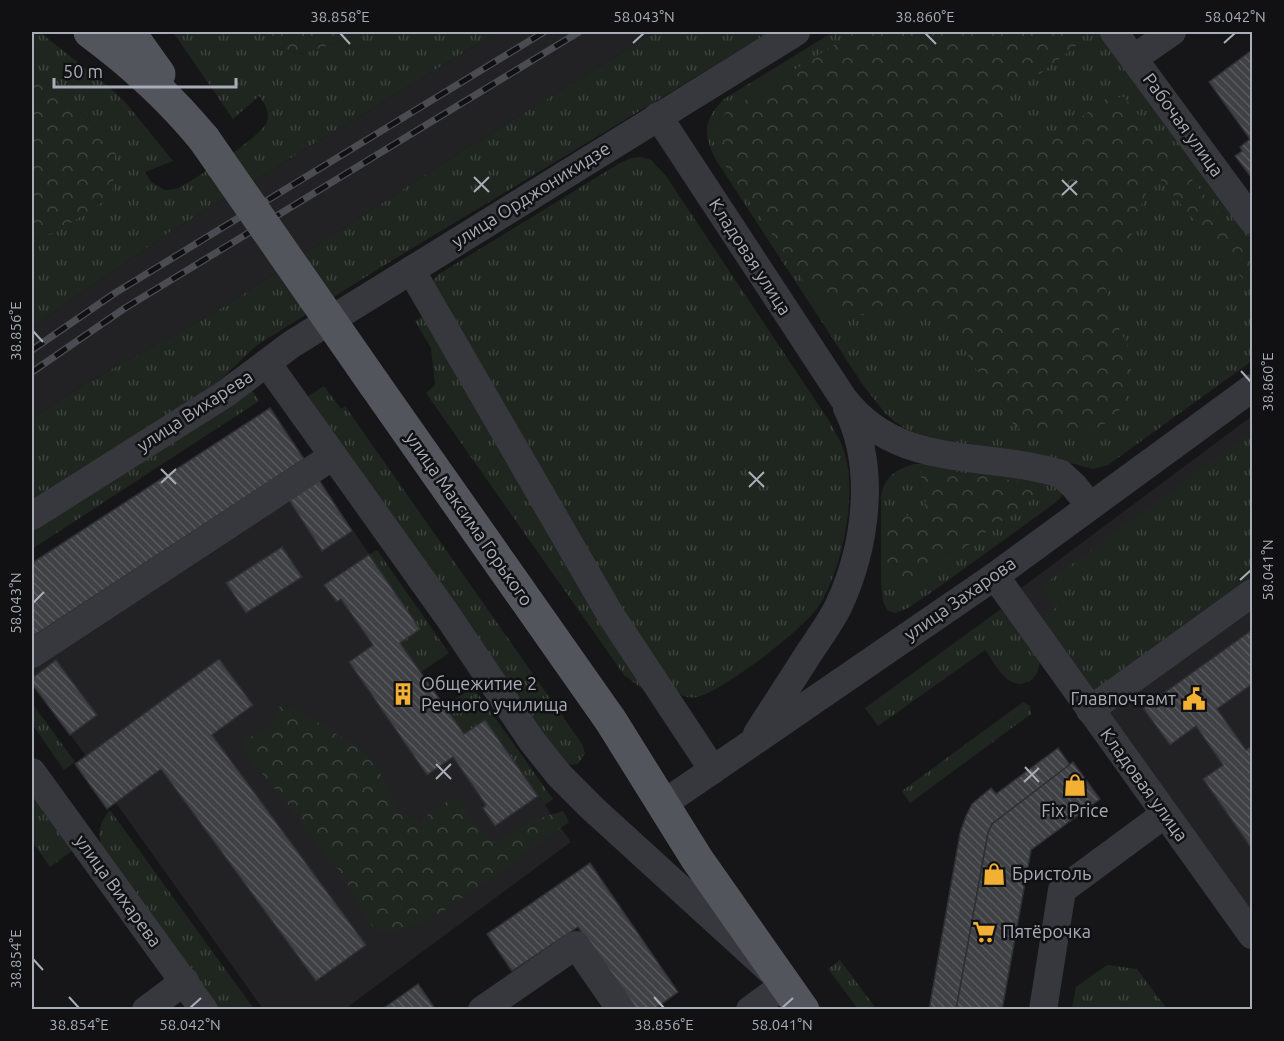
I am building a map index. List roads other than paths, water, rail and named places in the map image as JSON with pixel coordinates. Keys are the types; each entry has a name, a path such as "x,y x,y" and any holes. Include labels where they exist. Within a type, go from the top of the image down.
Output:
{"main road":[{"path":"90,32 172,103 204,139"},
{"name":"улица Максима Горького","path":"129,32 611,721 697,859 794,997"}],"street":[{"name":"улица Орджоникидзе","path":"267,363 292,344 796,32"},
{"name":"Рабочая улица","path":"1114,32 1252,220"},
{"path":"1134,58 1172,32"},
{"name":"Кладовая улица","path":"658,116 843,398"},
{"path":"411,270 610,614 713,770"},
{"path":"267,363 441,606 532,741 559,775 794,997"},
{"name":"улица Вихарева","path":"32,516 225,394 267,363"},
{"name":"улица Захарова","path":"663,804 995,576 1252,387"},
{"path":"843,398 855,414 881,434 897,442 931,452 1061,474 1090,506"},
{"path":"843,398 863,453 864,504"},
{"path":"750,744 838,607 854,564 866,489 871,479 887,462 912,452 931,452"},
{"path":"32,654 333,456"},
{"name":"Кладовая улица","path":"995,576 1252,935"},
{"path":"1090,710 1252,593"},
{"name":"улица Вихарева","path":"32,772 204,1010"},
{"path":"1042,1010 1062,890 1165,814"},
{"path":"482,1010 576,945 621,1010"},
{"path":"146,1010 185,981"},
{"path":"750,1010 794,997"}],"railway":[{"path":"32,350 115,293 544,32"},
{"path":"32,372 125,308 579,32"}],"place":[{"name":"Общежитие 2 Речного училища","path":"403,694"},
{"name":"Главпочтамт","path":"1194,699"},
{"name":"Fix Price","path":"1075,785"},
{"name":"Бристоль","path":"994,874"},
{"name":"Пятёрочка","path":"984,932"}]}
